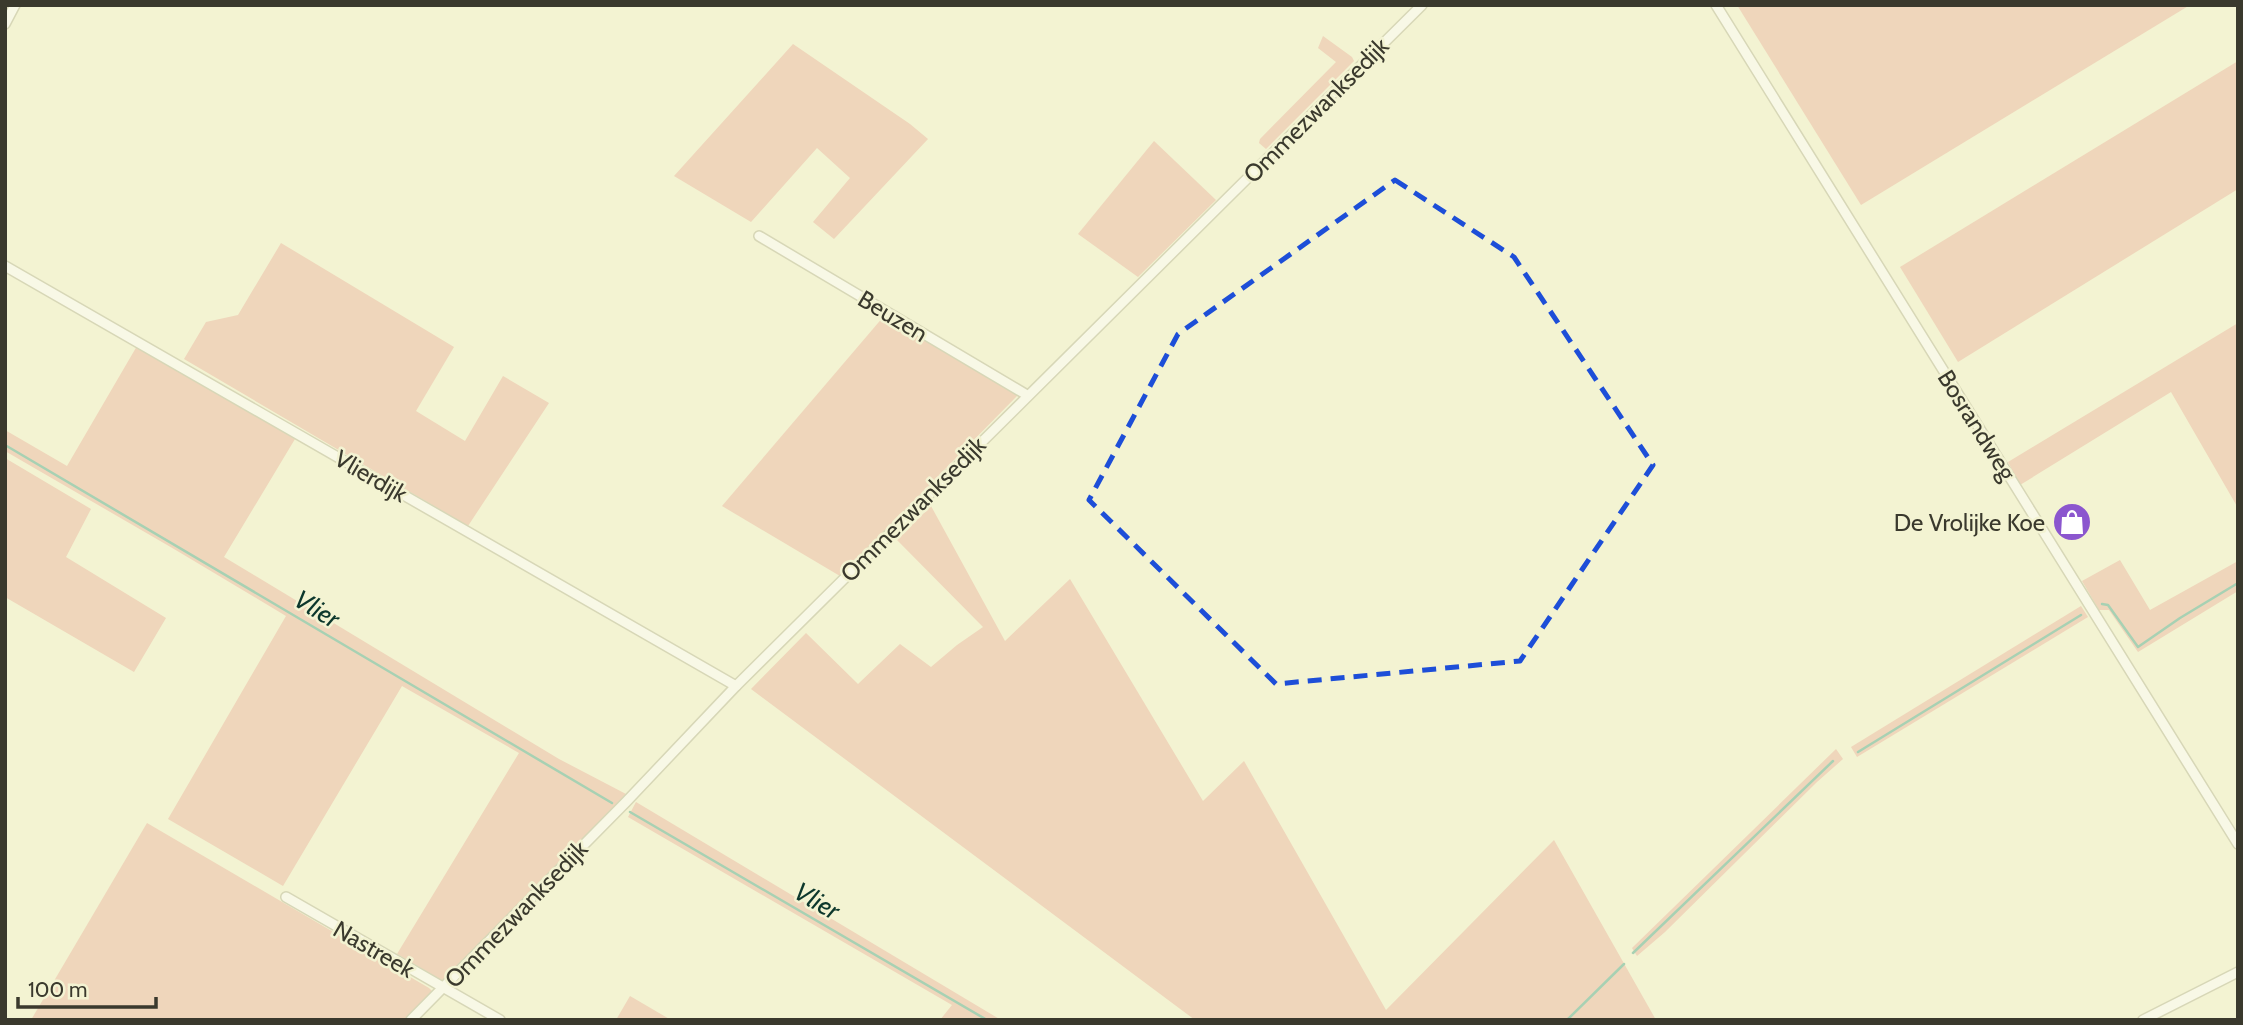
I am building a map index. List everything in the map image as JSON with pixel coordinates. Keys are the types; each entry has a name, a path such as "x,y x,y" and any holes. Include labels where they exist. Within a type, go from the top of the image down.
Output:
{"street":[{"path":"5,24 15,5"},
{"name":"Ommezwanksedijk","path":"411,1020 736,687 1422,5"},
{"name":"Bosrandweg","path":"1716,5 2238,844"},
{"name":"Beuzen","path":"760,236 1027,395"},
{"name":"Vlierdijk","path":"5,266 736,687"},
{"name":"Nastreek","path":"286,897 500,1020"},
{"path":"2143,1020 2238,972"}],"highlighted area":[{"path":"1395,180 1514,257 1653,465 1520,661 1276,684 1089,500 1178,334"}],"shaded area":[{"path":"1737,5 2190,5 1861,205"},
{"path":"1323,36 1354,61 1266,149 1259,143 1260,139 1336,62 1318,48"},
{"path":"793,44 928,139 834,239 813,222 850,178 817,148 751,222 674,176"},
{"path":"2238,61 2238,189 1958,362 1900,267"},
{"path":"1154,141 1216,200 1138,277 1078,234"},
{"path":"281,243 454,347 416,411 465,441 503,376 549,403 468,526 184,359 206,322 238,315"},
{"path":"884,316 1018,395 840,576 722,506"},
{"path":"2238,323 2238,508 2171,392 2020,485 2008,462"},
{"path":"137,346 295,439 224,557 559,759 626,794 443,981 397,954 519,753 402,686 283,886 168,819 286,616 5,451 5,430 67,466"},
{"path":"5,458 91,509 66,557 166,618 134,672 5,597"},
{"path":"931,506 1005,641 1070,579 1203,801 1244,761 1386,1010 1554,840 1656,1020 1195,1020 751,689 806,633 858,684 900,644 931,667 983,627 897,540"},
{"path":"2120,560 2150,610 2238,561 2238,591 2138,652 2109,610 2099,610 2082,581"},
{"path":"2081,606 2088,617 1857,757 1851,747"},
{"path":"1836,749 1843,759 1637,956 1632,948"},
{"path":"636,802 1001,1020 940,1020 952,1005 628,817"},
{"path":"147,823 432,991 405,1020 31,1020"},
{"path":"630,996 671,1020 616,1020"}],"waterway":[{"name":"Vlier","path":"5,445 612,803"},
{"path":"2102,604 2108,605 2138,647 2238,583"},
{"path":"1858,752 2081,615"},
{"path":"1633,953 1833,761"},
{"name":"Vlier","path":"630,812 987,1020"},
{"path":"1567,1020 1624,964"}],"place":[{"name":"De Vrolijke Koe","path":"2072,522"}]}
